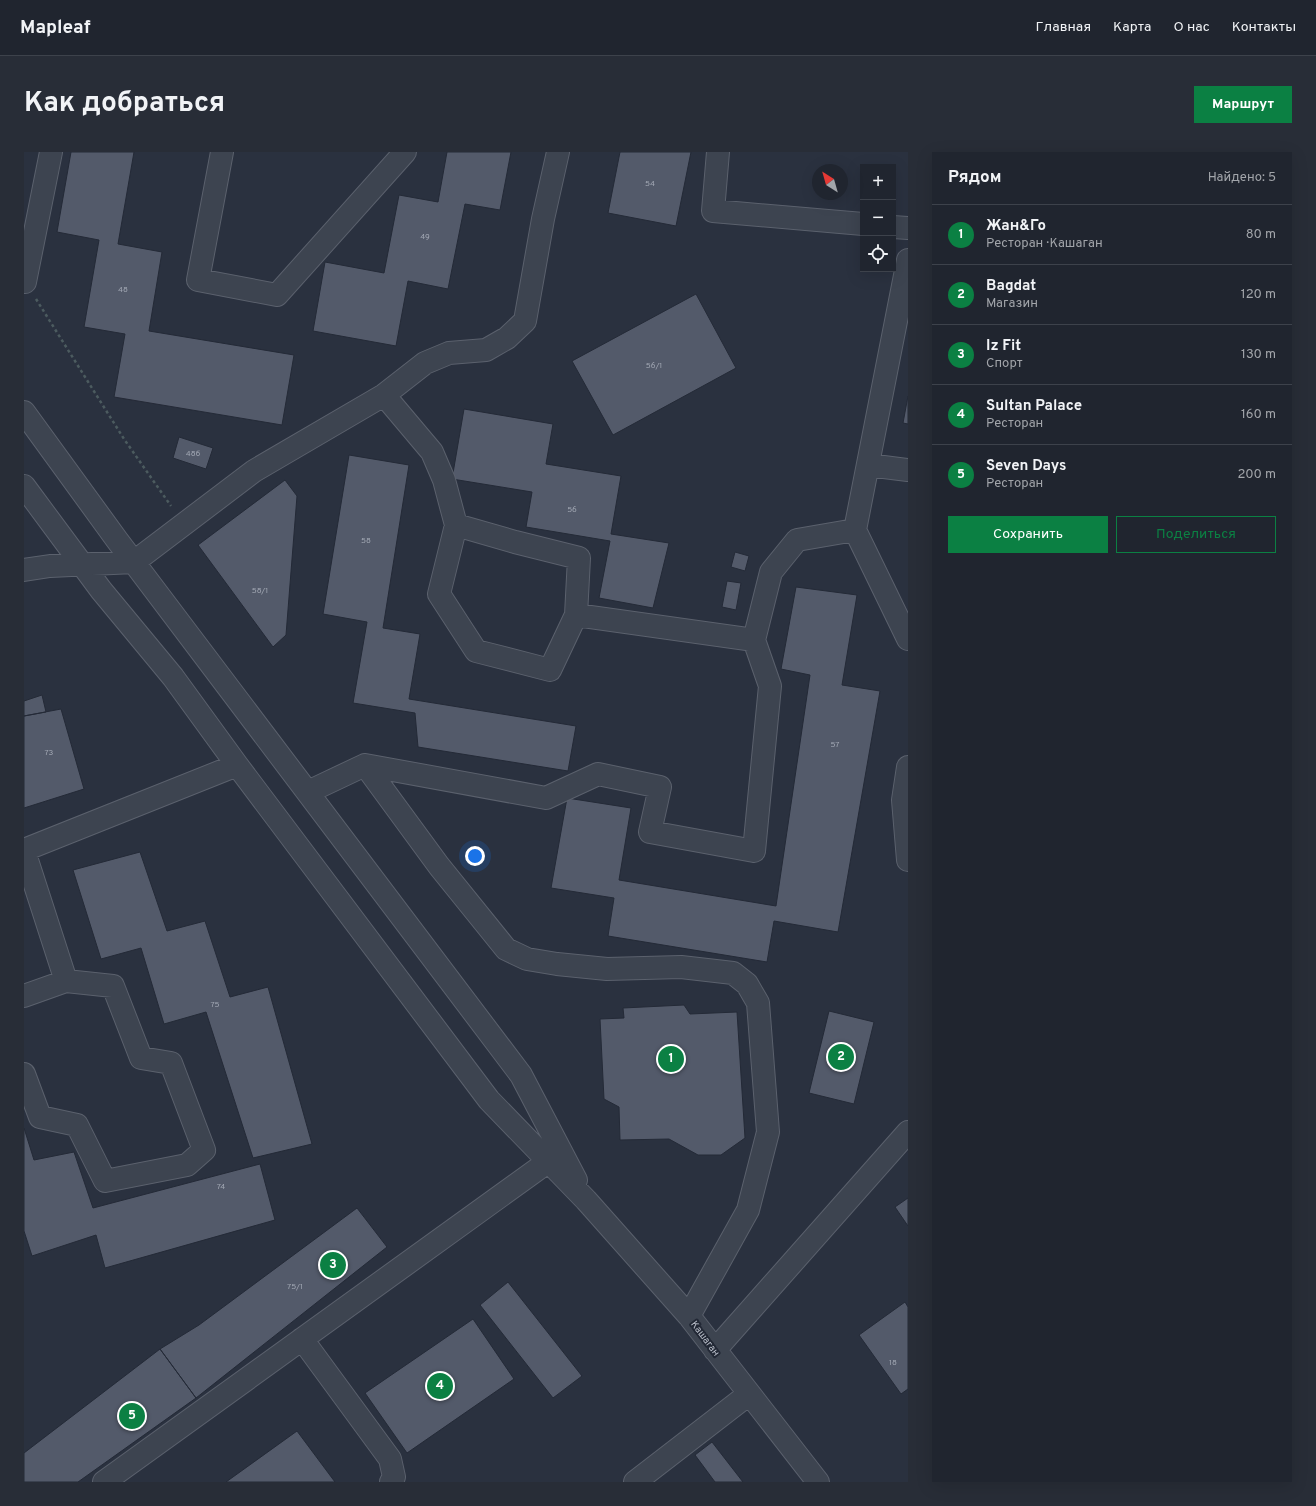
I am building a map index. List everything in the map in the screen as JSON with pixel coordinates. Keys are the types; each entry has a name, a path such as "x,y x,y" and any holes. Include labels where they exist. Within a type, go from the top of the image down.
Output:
{"street":[{"path":"25,282 51,152"},
{"path":"222,152 198,280 277,295 405,152"},
{"path":"24,570 50,566 134,562 254,471 384,395 425,363 449,353 486,350 507,338 525,320 543,219 558,152"},
{"path":"718,152 713,210 860,224"},
{"path":"896,227 908,228"},
{"path":"908,260 855,530 908,639"},
{"path":"384,395 432,452 444,480 456,525 439,594 476,651 550,670 576,615 579,558 456,525"},
{"name":"Кашаган","path":"24,412 134,562 521,1075 555,1157 586,1200 689,1316 818,1482"},
{"path":"868,465 908,470"},
{"path":"24,486 101,590 173,677 236,765 488,1100 555,1157 104,1482"},
{"path":"308,792 365,765 546,798 598,774 660,787 650,832 754,851 770,686 754,640 771,572 798,540 855,530"},
{"path":"576,615 754,640"},
{"path":"66,981 24,851 236,765"},
{"path":"365,765 439,866 506,949 527,959 557,964 607,969 681,967 733,973 747,984 758,1003 768,1132 748,1210 689,1316"},
{"path":"908,767 903,800 908,860"},
{"path":"24,996 66,981 113,986 141,1058 171,1064 204,1150 187,1165 105,1181 77,1125 40,1117 24,1074"},
{"path":"715,1350 908,1132"},
{"path":"302,1339 390,1458 394,1477 391,1482"},
{"path":"635,1482 749,1394"}],"path":[{"path":"25,282 124,439 184,525"}],"building":[{"path":"71,152 134,152 118,244 162,252 149,331 294,355 282,425 114,397 125,334 84,327 99,240 57,232"},
{"path":"447,152 511,152 500,210 465,204 448,289 408,281 396,346 313,331 325,262 384,273 399,195 438,202"},
{"path":"620,152 691,152 676,226 608,213"},
{"path":"696,294 736,368 613,435 572,361"},
{"path":"908,396 908,424 903,423"},
{"path":"464,409 553,424 546,464 621,476 611,534 669,543 653,608 599,598 610,541 526,527 532,492 452,479"},
{"path":"179,437 213,448 206,469 173,458"},
{"path":"349,455 409,465 383,628 420,634 409,699 576,726 568,771 418,747 415,713 353,703 367,622 323,614"},
{"path":"285,480 297,496 286,635 273,647 198,545"},
{"path":"735,552 749,556 745,571 731,567"},
{"path":"727,581 741,583 736,610 722,607"},
{"path":"796,587 857,595 842,685 880,691 838,932 774,921 767,962 608,936 614,898 551,888 567,798 631,808 619,880 776,906 810,675 781,669"},
{"path":"42,695 46,712 24,716 24,701"},
{"path":"61,709 84,789 24,808 24,716"},
{"path":"140,852 167,931 205,921 230,997 268,987 312,1144 253,1158 206,1012 164,1024 141,948 101,959 73,870"},
{"path":"684,1005 690,1014 737,1012 745,1138 721,1155 698,1155 669,1139 620,1140 619,1107 604,1099 600,1019 624,1018 623,1008"},
{"path":"829,1011 874,1022 854,1104 809,1093"},
{"path":"24,1128 34,1160 74,1152 93,1208 260,1164 275,1220 105,1268 96,1235 32,1256 24,1231"},
{"path":"908,1198 908,1226 895,1207"},
{"path":"357,1208 387,1247 196,1398 160,1349 199,1325"},
{"path":"508,1282 582,1376 553,1398 480,1305"},
{"path":"905,1302 908,1307 908,1389 901,1394 859,1335"},
{"path":"473,1319 514,1379 407,1453 365,1393"},
{"path":"160,1349 196,1398 78,1482 24,1482 24,1453"},
{"path":"297,1431 335,1482 226,1482"},
{"path":"712,1442 743,1482 715,1482 695,1455"}],"place":[{"name":"Bagdat","path":"841,1057"},
{"name":"Жан&Го","path":"671,1059"},
{"name":"Iz Fit","path":"333,1265"},
{"name":"Sultan Palace","path":"440,1386"},
{"name":"Seven Days","path":"132,1416"}]}
